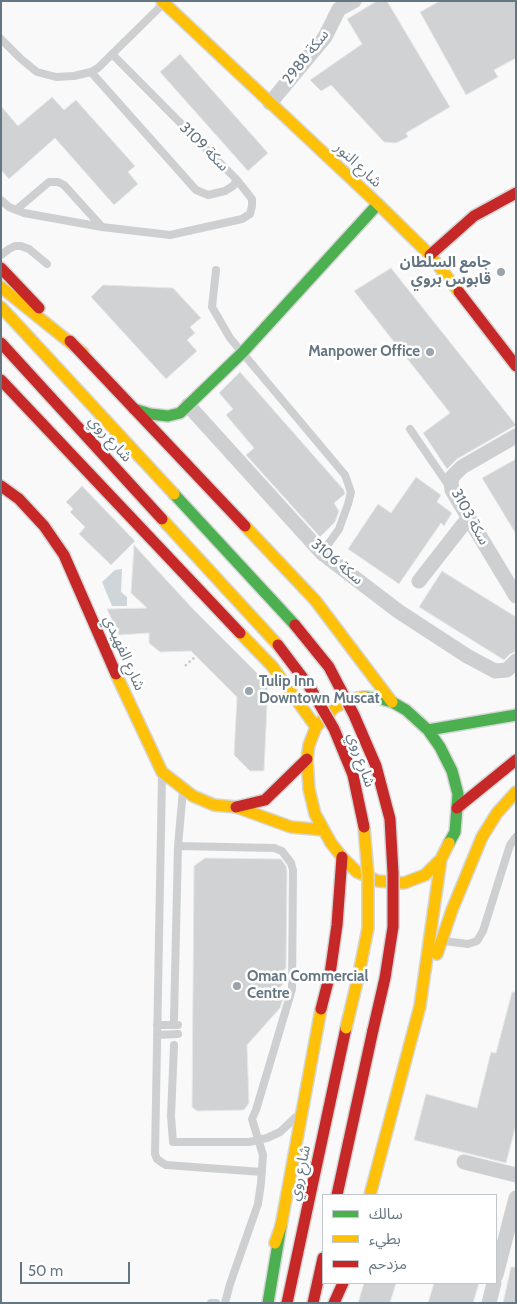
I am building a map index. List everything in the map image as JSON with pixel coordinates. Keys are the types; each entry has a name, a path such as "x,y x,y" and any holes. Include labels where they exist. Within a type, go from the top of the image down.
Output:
{"main road":[{"name":"شارع النور","path":"163,2 430,255 516,366"},
{"path":"430,255 474,216 516,193"},
{"path":"134,409 150,414 168,416 180,413 242,353 378,204"},
{"path":"1,268 315,600 392,702"},
{"path":"1,287 82,354"},
{"name":"شارع روي","path":"1,307 295,625 329,667 354,714 376,766 390,818 393,927 385,978 337,1194"},
{"name":"شارع روي","path":"1,343 278,645 309,686 334,729 353,775 364,823 368,875 368,928 287,1303"},
{"path":"1,380 272,666 316,727"},
{"name":"شارع الفهيدي","path":"1,486 19,499 32,512 64,555 162,772 193,796 214,805 236,807 291,827 324,830"},
{"path":"420,1006 442,859 455,832 458,794 452,771 440,747 428,730 406,710 392,702 364,697 354,698 335,707 316,727 309,745 307,759 309,789 315,814 331,843 357,872 378,881 404,883 425,875 442,859"},
{"path":"428,730 516,715"},
{"name":"شارع الفهيدي","path":"236,807 265,800 307,759"},
{"path":"457,808 516,760"},
{"path":"370,1194 420,1006 452,910 482,837 498,813 516,792"},
{"path":"268,1303 318,1022 330,974 337,926 342,857"},
{"path":"257,1303 281,1226"},
{"path":"313,1303 322,1262"},
{"path":"334,1303 344,1284"},
{"path":"339,1303 344,1284"}],"street":[{"name":"سكة 2988","path":"270,103 325,37 337,5 354,1"},
{"name":"سكة 3106","path":"188,406 322,553 398,611 468,656 495,671 507,670 516,661"},
{"name":"سكة 3103","path":"516,436 462,467 452,477 452,490 516,596"},
{"path":"419,581 469,517"},
{"path":"464,1162 516,1176"},
{"path":"497,1271 516,1198"},
{"path":"488,1303 494,1284"}],"lane":[{"path":"1,39 21,60 37,72 56,77 74,76 91,72 98,68 163,2"},
{"name":"سكة 3109","path":"91,72 196,190 208,195 225,191 232,186 237,180 112,54"},
{"path":"1,200 9,207 24,212 102,227 170,235 242,219 250,214 252,199 237,180"},
{"path":"16,210 49,182 58,182 64,185 102,227"},
{"path":"1,255 15,246 21,246 29,249 47,264"},
{"path":"216,270 212,307 230,338 345,475 351,492 348,504 339,529 322,553"},
{"path":"410,429 452,490"},
{"path":"162,772 155,1148 157,1158 166,1165 262,1172"},
{"path":"157,1025 176,1022 178,846 183,788"},
{"path":"442,940 468,944 477,941 483,931 510,845 516,837"},
{"path":"178,846 274,848 282,851 294,870 292,989 252,1119 264,1155 258,1204 225,1303"},
{"path":"157,1035 178,1034"},
{"path":"174,1045 171,1116 172,1142 249,1142 259,1140 280,1132 302,1111"},
{"path":"211,1303 216,1303"}],"path":[{"path":"185,666 196,656"}],"shaded area":[{"path":"122,569 121,592 127,597 127,606 112,606 102,582 115,570"}],"building":[{"path":"377,1 387,1 450,107 406,133 408,137 396,143 384,142 331,85 321,91 310,80 362,44 347,19"},
{"path":"440,1 516,1 516,58 494,70 498,77 466,95 420,12"},
{"path":"180,54 268,153 248,171 160,72"},
{"path":"52,97 64,110 76,100 135,166 128,172 138,184 114,205 55,138 9,179 1,170 1,106 18,126"},
{"name":"Manpower Office","path":"391,268 516,425 457,459 447,469 423,433 450,413 354,291"},
{"path":"103,285 173,288 201,318 190,327 195,333 187,340 197,351 166,379 91,297"},
{"path":"240,372 344,490 345,494 334,503 339,511 335,522 320,537 246,455 254,448 226,415 233,409 219,393"},
{"path":"516,459 516,534 482,478"},
{"path":"416,477 441,495 437,502 452,513 444,526 441,523 399,584 348,549 378,504 391,513"},
{"path":"82,486 135,541 111,565 79,534 85,527 70,512 73,509 66,502"},
{"name":"Tulip Inn Downtown Muscat","path":"134,545 194,610 268,684 264,771 250,771 234,755 237,697 191,651 160,652 149,643 149,633 119,635 107,609 147,608 131,593"},
{"path":"442,571 516,617 515,652 504,660 419,607"},
{"name":"Oman Commercial Centre","path":"205,858 281,859 287,871 286,968 279,975 284,982 279,989 284,996 280,1008 247,1045 249,1103 244,1110 197,1111 192,1107 194,866"},
{"path":"512,992 516,992 516,1125 506,1163 414,1140 426,1094 477,1108 491,1052 496,1053"},
{"path":"511,1267 516,1267 516,1303 503,1303"},
{"path":"364,1284 396,1284 390,1303 358,1303"},
{"path":"434,1284 479,1284 473,1303 428,1303"}],"traffic: fast":[{"path":"134,409 150,414 168,416 180,413 242,353 378,204"},
{"path":"174,494 295,625"},
{"path":"364,697 392,702 406,710 428,730 440,747 452,771 458,794 455,832 449,843"},
{"path":"428,730 516,715"},
{"path":"268,1303 281,1226"}],"traffic: slow":[{"path":"162,1 378,204 430,255 459,292"},
{"path":"1,287 83,353"},
{"path":"1,307 174,494"},
{"path":"162,519 278,645"},
{"path":"245,526 315,600 392,702"},
{"path":"240,633 272,666 316,727"},
{"path":"116,674 162,772 193,796 214,805 236,807 291,827 324,830"},
{"path":"364,697 353,699 335,707 316,727 309,745 307,759 309,789 315,814 331,843 357,872 378,881 404,883 425,875 441,859 449,843"},
{"path":"437,954 452,910 482,837 497,813 516,792"},
{"path":"346,1028 368,928 368,875 364,827"},
{"path":"370,1194 420,1006 441,859"},
{"path":"275,1243 281,1226 321,1009"}],"traffic: jam":[{"path":"430,255 474,216 516,193"},
{"path":"1,268 39,308"},
{"path":"459,292 516,366"},
{"path":"70,341 245,526"},
{"path":"1,343 162,519"},
{"path":"1,380 240,633"},
{"path":"1,486 19,499 44,526 64,555 116,674"},
{"path":"295,625 329,667 354,715 376,766 390,819 393,927 385,978 373,1030"},
{"path":"278,645 309,686 334,729 353,775 364,827"},
{"path":"236,807 265,800 307,759"},
{"path":"457,808 516,760"},
{"path":"321,1009 330,974 337,925 342,857"},
{"path":"287,1303 346,1028"},
{"path":"337,1194 373,1030"},
{"path":"313,1303 322,1262"},
{"path":"334,1303 343,1284"}],"place":[{"name":"جامع السلطان قابوس بروي","path":"501,272"},
{"name":"Manpower Office","path":"430,352"},
{"name":"Tulip Inn Downtown Muscat","path":"249,691"},
{"name":"Oman Commercial Centre","path":"237,986"}]}
